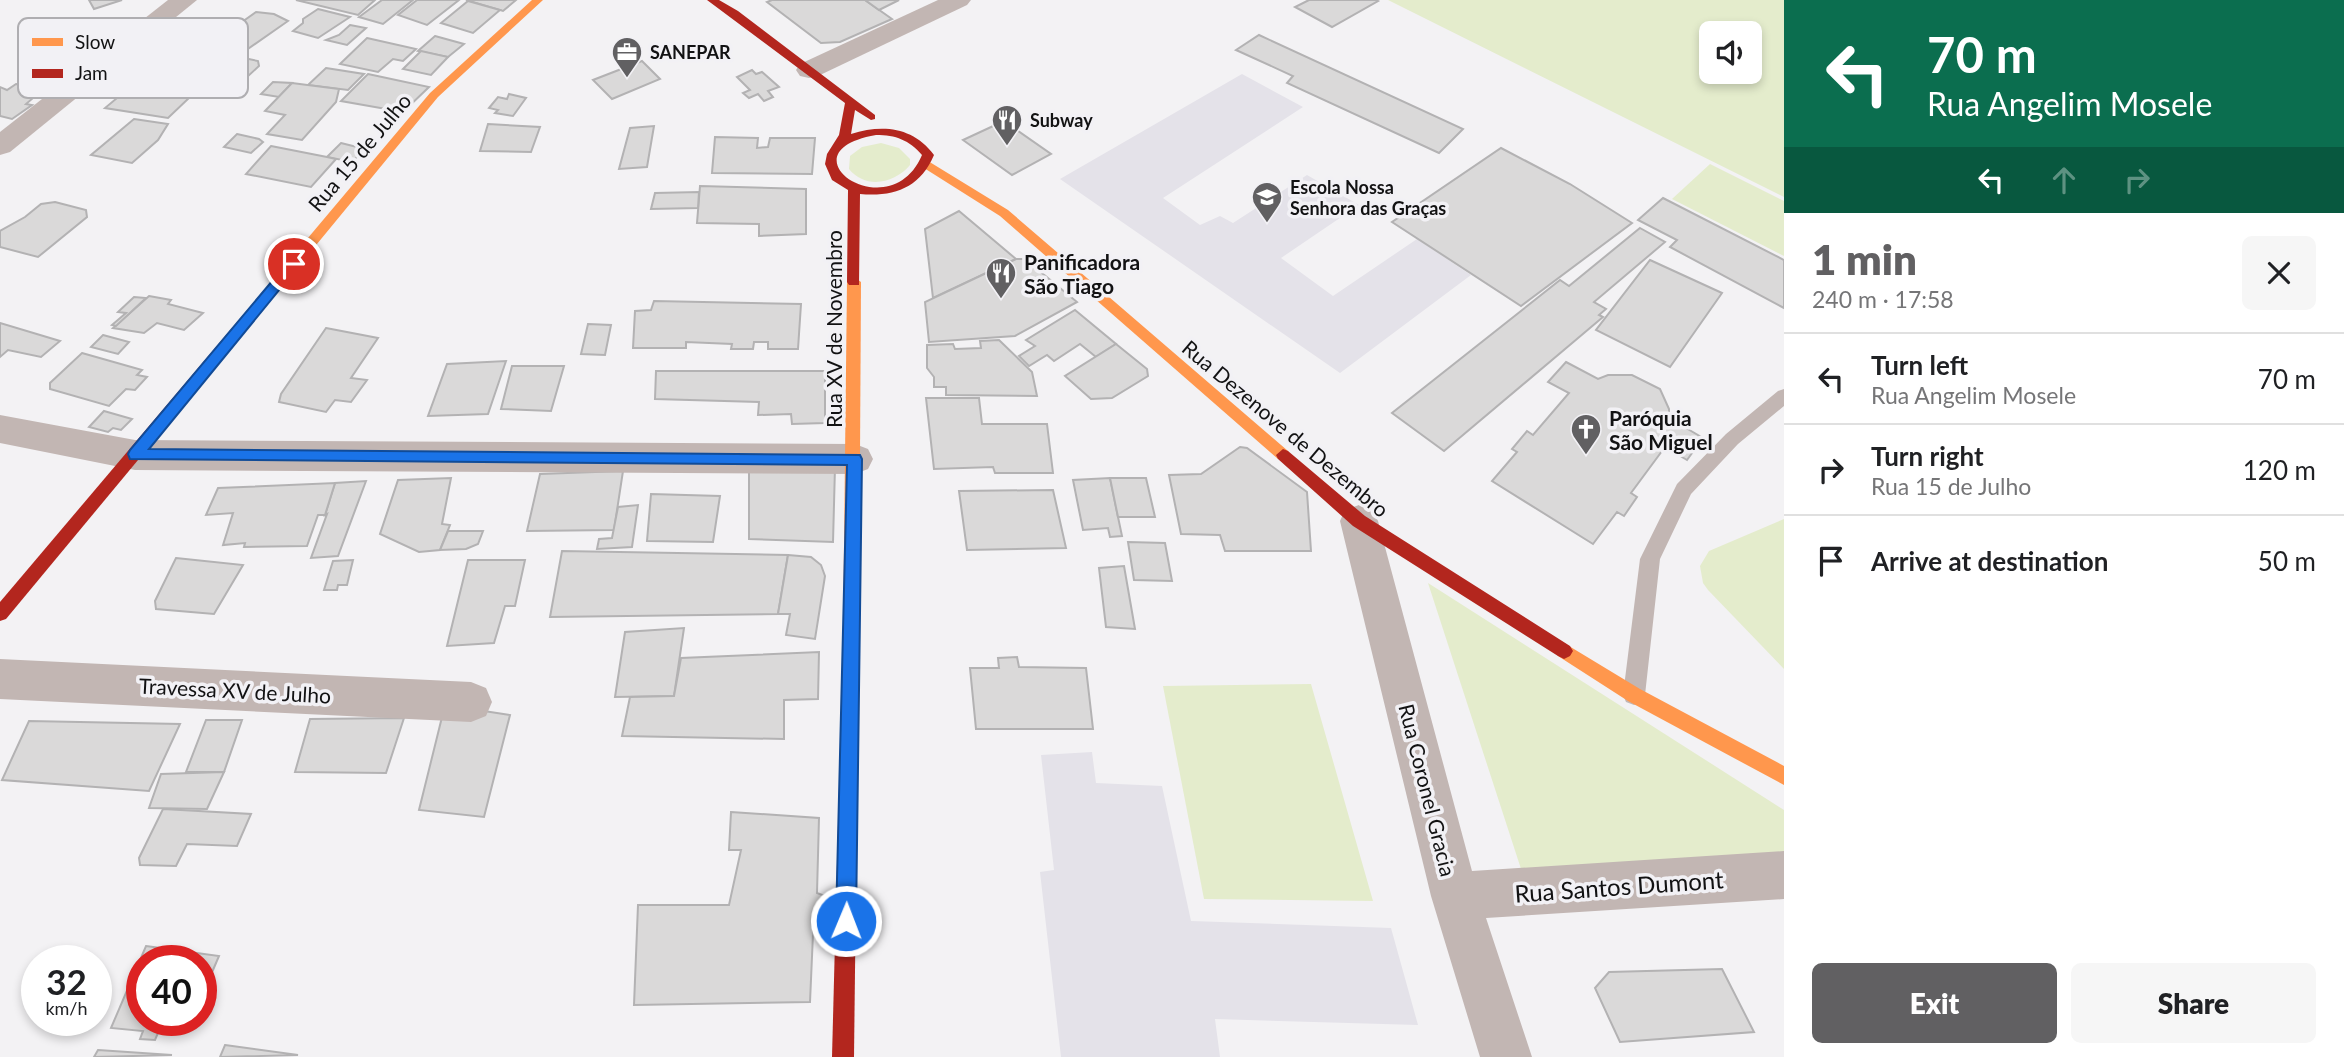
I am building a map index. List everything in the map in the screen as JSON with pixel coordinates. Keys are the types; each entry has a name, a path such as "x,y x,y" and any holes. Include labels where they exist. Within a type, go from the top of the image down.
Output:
{"street":[{"path":"161,18 184,0"},
{"path":"809,70 958,0"},
{"path":"711,1 734,13 888,131"},
{"name":"Rua 15 de Julho","path":"0,614 434,95 518,16 545,2"},
{"path":"0,146 60,98"},
{"path":"841,143 851,102"},
{"path":"888,131 902,134 922,147 928,155 924,174 914,183 901,189 877,192 854,188 834,172 831,162 833,152 841,143 862,133 888,131"},
{"name":"Rua Dezenove de Dezembro","path":"928,165 1004,213 1359,522 1634,695 1784,776"},
{"name":"Rua XV de Novembro","path":"844,1057 855,459 854,188"},
{"path":"0,429 135,454 855,459"},
{"name":"Rua Coronel Gracia","path":"1359,522 1455,896 1506,1057"},
{"name":"Travessa XV de Julho","path":"0,679 471,702"},
{"name":"Rua Santos Dumont","path":"1455,896 1784,875"}],"lane":[{"path":"1634,695 1650,559 1684,489 1732,439 1784,396"}],"shaded area":[{"name":"Escola Nossa Senhora das Graças","path":"1242,74 1303,107 1163,198 1200,225 1220,216 1233,223 1307,175 1359,205 1281,258 1333,296 1417,239 1471,275 1340,373 1060,179"},
{"path":"1092,752 1096,783 1162,786 1191,921 1391,928 1418,1025 1215,1019 1220,1057 1061,1057 1040,872 1054,870 1041,755"}],"green space":[{"path":"1388,0 1784,0 1784,197"},
{"path":"881,143 899,148 910,159 910,165 897,176 880,182 856,176 849,169 850,156 862,147"},
{"path":"1710,164 1784,201 1784,256 1672,199"},
{"path":"1784,519 1784,669 1708,590 1703,583 1700,566 1709,551"},
{"path":"1428,583 1784,810 1784,859 1522,872"},
{"path":"1311,684 1373,901 1204,899 1163,686"}],"building":[{"path":"89,0 122,0 94,9"},
{"path":"296,0 375,0 358,15"},
{"path":"382,0 413,0 383,24 359,17"},
{"path":"417,0 459,0 427,25 398,15"},
{"path":"466,0 516,0 503,11"},
{"path":"865,0 892,19 840,42 821,43 767,2"},
{"path":"865,0 899,0 879,10"},
{"path":"1309,0 1378,1 1332,27 1295,7"},
{"path":"468,1 500,10 473,33 441,23"},
{"path":"318,9 350,17 318,38 293,31 303,23 303,19"},
{"path":"256,12 274,14 288,21 248,49 248,18"},
{"path":"350,25 366,28 347,45 326,40 339,35"},
{"path":"1259,35 1463,129 1439,153 1287,83 1293,76 1236,50"},
{"path":"435,36 464,44 448,57 418,51"},
{"path":"367,38 416,49 403,61 393,59 378,72 340,64"},
{"path":"421,51 448,57 431,75 403,69"},
{"path":"248,59 258,61 259,66 248,76"},
{"name":"SANEPAR","path":"642,61 660,79 612,99 593,80"},
{"path":"326,68 364,74 348,90 308,85"},
{"name":"SANEPAR","path":"752,70 756,74 762,72 779,87 768,91 773,97 764,101 758,94 749,98 743,93 750,90 737,77"},
{"path":"368,74 429,87 403,112 341,101"},
{"path":"273,82 292,83 279,97 261,94"},
{"path":"292,83 339,89 336,102 302,140 267,134 285,115 265,111"},
{"path":"18,85 18,98 33,98 26,104 32,105 12,119 0,116 0,87 7,90"},
{"path":"509,94 526,98 513,116 495,113 498,110 489,108 498,97 507,99"},
{"path":"117,98 189,98 168,118 105,108"},
{"path":"134,119 168,124 158,140 132,163 91,155"},
{"name":"Subway","path":"1004,121 1051,154 1012,175 963,140"},
{"path":"488,124 540,127 531,152 480,151"},
{"path":"654,126 647,167 619,169 630,128"},
{"path":"237,134 263,142 251,153 224,147"},
{"path":"715,137 758,138 757,148 768,147 770,138 815,138 812,174 712,173"},
{"path":"341,143 365,149 352,162 327,157"},
{"path":"271,146 336,159 311,187 246,174"},
{"path":"1501,148 1570,184 1632,223 1521,306 1392,222"},
{"path":"700,186 806,189 806,234 759,236 759,224 697,223"},
{"path":"699,192 698,208 651,209 655,193"},
{"path":"1663,198 1784,260 1784,308 1670,247 1677,240 1638,220"},
{"path":"55,202 86,210 87,217 38,257 0,247 0,231 41,204"},
{"path":"959,211 1016,259 933,298 925,229"},
{"path":"1640,228 1665,242 1594,302 1606,309 1599,315 1603,317 1444,451 1392,413 1560,280 1569,286"},
{"name":"Panificadora São Tiago","path":"1016,259 1025,259 1077,302 1015,336 929,342 925,302"},
{"path":"1650,260 1722,293 1670,367 1596,330"},
{"path":"149,296 171,300 168,304 203,313 184,330 157,323 144,333 113,328"},
{"path":"134,297 146,298 116,326 112,325 126,313 118,312"},
{"path":"654,301 801,304 798,349 768,349 768,342 754,342 753,349 731,349 732,344 686,342 686,348 633,348 635,311 651,310"},
{"path":"1075,310 1116,344 1096,357 1080,344 1054,361 1047,355 1029,366 1019,356 1035,346 1026,340"},
{"path":"0,323 60,341 41,357 8,350 0,357"},
{"path":"588,324 611,325 605,355 581,354"},
{"path":"326,328 378,338 351,378 367,380 351,402 335,400 326,412 279,402 281,394"},
{"path":"103,335 129,342 118,354 91,347"},
{"path":"999,340 1032,372 1037,396 946,395 946,387 934,387 934,377 927,368 927,345 953,344 955,349 981,348 980,341"},
{"path":"1116,344 1147,369 1148,376 1112,398 1091,399 1065,376"},
{"path":"82,353 142,370 137,375 147,377 135,390 126,389 109,406 50,389 50,383"},
{"path":"506,361 488,414 428,416 447,364"},
{"name":"Paróquia São Miguel","path":"1566,362 1598,379 1608,375 1632,375 1660,389 1669,409 1669,418 1703,438 1687,460 1665,447 1631,493 1637,497 1624,516 1617,512 1593,544 1492,481 1517,452 1512,449 1527,431 1533,435 1569,393 1548,382"},
{"path":"512,366 564,366 551,411 501,409"},
{"path":"656,371 825,371 825,423 792,424 791,414 758,415 759,402 655,399"},
{"path":"926,398 979,398 982,424 1047,424 1053,473 995,473 993,467 934,469"},
{"path":"104,411 132,419 121,430 113,428 108,432 89,427"},
{"path":"1240,447 1247,448 1307,492 1311,551 1225,551 1220,535 1181,534 1169,475 1201,474"},
{"path":"835,467 833,542 749,539 749,470"},
{"path":"623,471 614,530 527,531 540,474"},
{"path":"451,478 442,524 450,525 440,550 419,552 380,534 398,480"},
{"path":"1110,478 1122,536 1110,537 1108,528 1083,530 1073,480"},
{"path":"1110,478 1146,478 1155,517 1118,517"},
{"path":"366,481 338,556 311,558 335,483"},
{"path":"335,483 325,515 318,515 307,546 244,547 245,543 223,545 233,513 206,515 218,488"},
{"path":"1053,490 1066,548 967,550 959,491"},
{"path":"651,494 720,496 713,542 647,541"},
{"path":"638,505 632,547 597,549 599,539 612,538 618,507"},
{"path":"448,531 483,531 478,544 466,549 440,550"},
{"path":"1128,542 1165,543 1172,581 1134,580"},
{"path":"562,551 788,555 778,614 550,617"},
{"path":"788,555 811,557 821,565 825,576 815,639 786,635 790,614 778,614"},
{"path":"176,558 243,565 214,614 156,609 155,601"},
{"path":"353,560 347,585 338,585 337,590 324,590 333,561"},
{"path":"468,560 525,560 515,606 505,606 494,643 447,646"},
{"path":"1124,566 1135,629 1106,627 1099,568"},
{"path":"684,628 674,696 615,697 625,632"},
{"path":"819,652 818,699 784,700 784,739 622,736 630,697 674,696 681,658"},
{"path":"1017,657 1019,667 1086,668 1093,729 976,729 970,668 999,668 998,658"},
{"path":"445,705 510,715 484,817 419,810"},
{"path":"404,718 386,773 295,772 310,719"},
{"path":"206,720 242,720 224,772 186,772"},
{"path":"29,721 180,724 149,791 2,780"},
{"path":"224,772 207,809 149,808 161,774"},
{"path":"163,809 251,814 237,846 187,844 176,866 140,865 139,858"},
{"path":"731,812 819,818 817,893 825,896 814,911 810,1002 634,1005 638,905 729,905 741,850 729,850"},
{"path":"1722,969 1754,1032 1620,1042 1595,988 1609,972"},
{"path":"126,993 126,1029 112,1028"},
{"path":"141,1036 157,1036 155,1040 140,1039"},
{"path":"225,1045 298,1055 220,1057"},
{"path":"98,1050 172,1055 94,1057"}],"traffic: slow":[{"path":"270,292 434,95 538,0"},
{"path":"928,165 1004,213 1283,455"},
{"path":"851,633 854,282"},
{"path":"1564,651 1634,695 1784,776"}],"traffic: jam":[{"path":"712,0 734,13 871,117"},
{"path":"841,143 864,134 888,132 910,138 928,155 922,169 910,180 895,187 878,191 847,186 836,177 831,160 845,135 851,102"},
{"path":"854,188 854,282"},
{"path":"0,614 270,292"},
{"path":"1283,455 1359,521 1564,651"},
{"path":"843,1057 851,633"}],"place":[{"name":"SANEPAR","path":"627,79"},
{"name":"Subway","path":"1007,147"},
{"name":"Escola Nossa Senhora das Graças","path":"1267,224"},
{"name":"Panificadora São Tiago","path":"1001,300"},
{"name":"Paróquia São Miguel","path":"1586,456"}],"route":[{"path":"294,264 135,454 855,459 846,921"}]}
